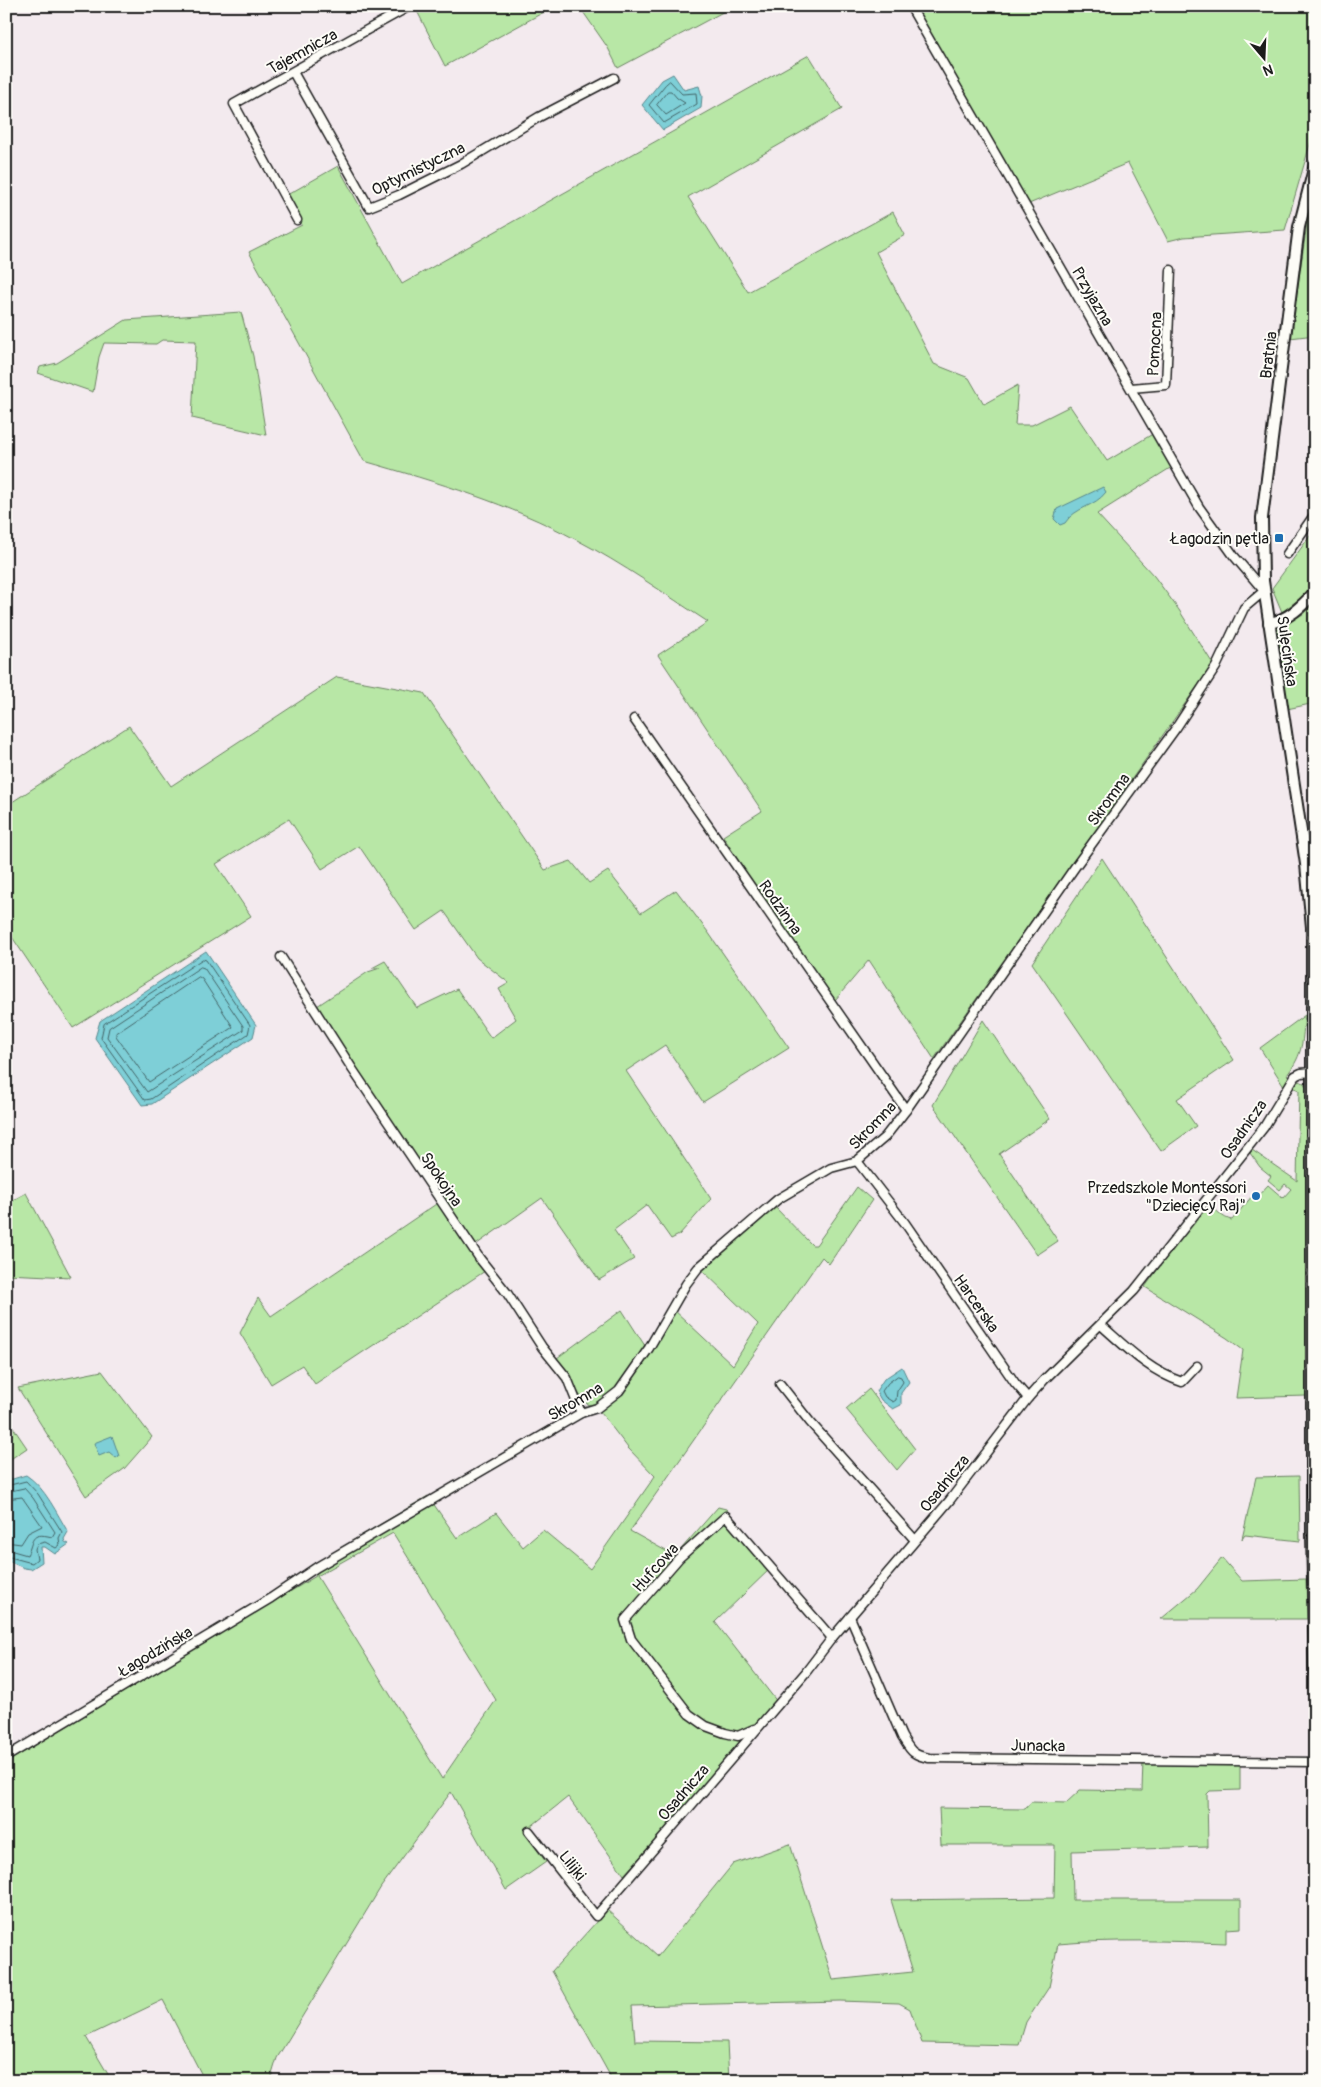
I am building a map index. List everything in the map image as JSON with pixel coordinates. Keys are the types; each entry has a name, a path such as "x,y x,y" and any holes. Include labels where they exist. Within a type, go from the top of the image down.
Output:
{"street":[{"name":"Tajemnicza","path":"297,220 234,104 410,6"},
{"name":"Przyjazna","path":"910,6 1199,507 1234,556 1264,591"},
{"name":"Optymistyczna","path":"293,72 369,207 399,195 461,164 539,117 614,78"},
{"name":"Bratnia","path":"1264,591 1262,518 1299,227 1315,165"},
{"name":"Pomocna","path":"1130,388 1166,385 1171,270"},
{"path":"1287,554 1315,514"},
{"name":"Sulęcińska","path":"1264,591 1306,864 1312,927 1315,1673"},
{"name":"Skromna","path":"317,1567 581,1413 597,1408 619,1391 650,1348 686,1284 698,1268 778,1199 831,1168 857,1161 884,1137 906,1110 1075,867 1176,728 1216,667 1244,608 1264,591"},
{"path":"1269,623 1279,622 1301,606 1315,592"},
{"name":"Rodzinna","path":"634,720 906,1110"},
{"name":"Spokojna","path":"282,957 353,1070 480,1260 507,1294 542,1346 567,1378 581,1413"},
{"name":"Osadnicza","path":"596,1916 806,1672 832,1638 950,1500 1028,1398 1134,1291 1264,1127 1295,1076 1301,1073 1312,1072"},
{"name":"Harcerska","path":"857,1161 905,1223 1015,1383 1028,1398"},
{"path":"1101,1325 1134,1355 1165,1376 1182,1382 1197,1366"},
{"path":"780,1384 810,1422 916,1540"},
{"name":"Hufcowa","path":"756,1729 738,1736 706,1726 689,1714 631,1640 625,1620 679,1558 726,1516 832,1638"},
{"name":"Łagodzińska","path":"6,1757 271,1598 317,1567"},
{"name":"Junacka","path":"850,1617 902,1737 912,1752 920,1756 929,1758 1315,1762"},
{"name":"Lilijki","path":"529,1831 596,1916"}],"green space":[{"path":"426,6 555,6 445,66 417,11"},
{"path":"579,6 734,6 618,68 608,48"},
{"path":"914,6 1315,6 1315,127 1285,230 1184,237 1168,241 1128,163 1024,206"},
{"path":"809,55 842,109 688,197 748,292 893,212 905,235 876,252 934,364 969,378 984,404 1018,385 1015,425 1032,425 1070,406 1107,461 1156,432 1175,465 1097,514 1154,576 1179,610 1213,664 934,1059 869,960 830,1006 723,836 762,811 658,655 708,622 611,559 552,527 473,495 364,461 249,252 302,225 287,195 338,166 402,284"},
{"path":"1315,188 1315,335 1290,338 1308,217"},
{"path":"241,312 253,356 266,435 192,418 196,341 162,340 156,344 104,343 99,357 93,392 38,373 40,367 57,363 126,320"},
{"path":"1315,529 1315,584 1282,612 1272,588"},
{"path":"1315,602 1315,703 1287,709 1275,630 1303,614"},
{"path":"337,677 424,693 545,870 571,861 589,883 608,871 641,913 676,890 708,932 789,1048 703,1102 665,1045 626,1071 711,1199 679,1235 671,1239 647,1205 614,1230 634,1259 599,1280 542,1198 470,1249 485,1271 315,1384 302,1365 271,1384 240,1333 258,1298 271,1316 442,1200 314,1008 368,972 380,968 372,968 385,961 417,1008 457,989 491,1038 516,1019 499,989 509,983 477,958 444,911 416,930 359,846 322,869 289,819 216,864 251,916 73,1028 6,928 6,860 12,856 6,845 6,806 129,726 171,786"},
{"path":"1102,858 1234,1060 1177,1099 1196,1126 1161,1151 1032,963"},
{"path":"1305,1015 1297,1060 1287,1075 1289,1076 1284,1086 1260,1048"},
{"path":"983,1020 1050,1119 999,1154 1058,1241 1037,1255 933,1105"},
{"path":"1299,1081 1304,1083 1306,1087 1306,1396 1236,1398 1243,1350 1145,1287 1210,1202 1220,1214 1232,1220 1253,1195 1257,1197 1268,1185 1283,1198 1291,1189 1285,1184 1280,1190 1268,1180 1271,1176 1260,1167 1250,1153 1252,1150 1297,1181 1299,1090 1292,1087"},
{"path":"857,1187 872,1200 829,1264 822,1257 630,1531 675,1556 718,1507 726,1509 772,1567 715,1622 778,1703 624,1875 568,1797 524,1832 546,1862 506,1890 451,1792 381,1887 277,2058 270,2081 205,2081 163,2000 86,2037 112,2081 9,2081 6,2073 6,1763 316,1576 310,1566 428,1496 457,1538 496,1513 523,1547 543,1530 590,1569 655,1476 628,1448 598,1409 584,1402 557,1358 622,1310 647,1349 673,1309 733,1365 758,1324 699,1267 772,1204 812,1245 816,1245","holes":["393,1533 496,1700 442,1779 317,1576"]},
{"path":"26,1193 71,1277 6,1274 6,1204"},
{"path":"102,1371 152,1437 124,1469 86,1496 18,1388"},
{"path":"869,1389 915,1449 897,1470 846,1409"},
{"path":"6,1417 27,1448 6,1462"},
{"path":"1299,1476 1300,1541 1245,1535 1242,1539 1256,1477"},
{"path":"1222,1558 1242,1581 1306,1579 1307,1619 1161,1619 1197,1589"},
{"path":"1143,1761 1240,1765 1240,1790 1210,1791 1207,1794 1208,1847 1072,1851 1073,1900 1241,1900 1241,1928 1226,1929 1226,1943 1121,1941 1058,1944 1049,1987 1026,2022 1019,2045 922,2043 910,2009 899,2003 840,2001 632,2006 635,2041 727,2042 729,2081 613,2081 552,1971 607,1910 658,1956 733,1864 790,1844 833,1980 913,1972 891,1900 1054,1898 1055,1845 941,1845 939,1808 1025,1809 1031,1802 1066,1803 1080,1790 1142,1791"}],"water":[{"path":"673,74 684,90 699,86 702,96 701,108 663,130 642,105 662,80"},
{"path":"1103,487 1106,492 1101,497 1074,514 1065,523 1060,525 1054,519 1057,509"},
{"path":"206,951 256,1025 253,1037 152,1104 142,1105 95,1038 100,1021"},
{"path":"902,1367 909,1382 901,1393 901,1405 893,1409 881,1400 876,1391 884,1379"},
{"path":"112,1436 119,1456 116,1458 109,1452 99,1456 94,1443"},
{"path":"26,1475 39,1486 50,1501 68,1532 64,1539 69,1544 55,1554 45,1547 41,1547 42,1562 31,1569 6,1560 6,1481"}],"place":[{"name":"Łagodzin pętla","path":"1279,538"},
{"name":"Przedszkole Montessori \"Dziecięcy Raj\"","path":"1256,1196"}]}
